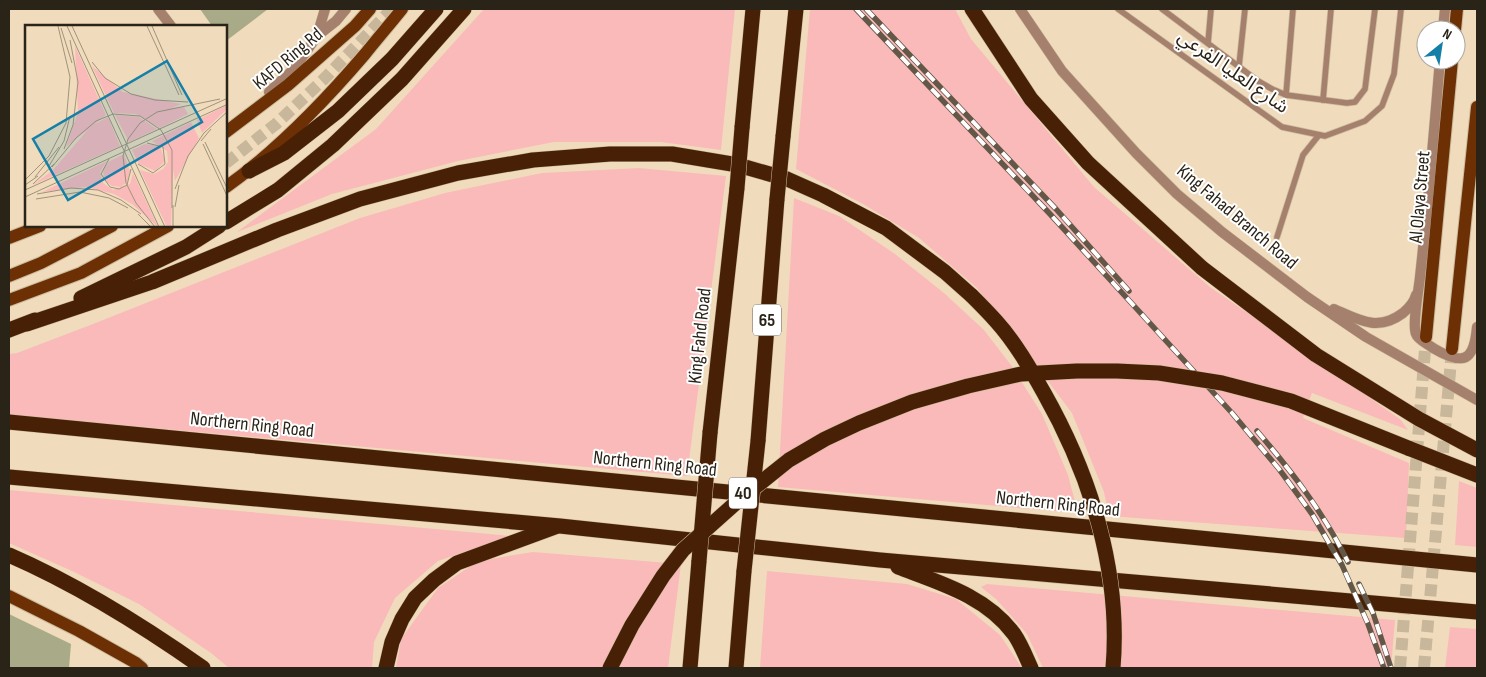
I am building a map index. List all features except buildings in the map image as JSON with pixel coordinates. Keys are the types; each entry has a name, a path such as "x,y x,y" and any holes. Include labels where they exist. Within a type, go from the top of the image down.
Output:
{"highway":[{"path":"249,171 284,153 338,111 392,59 436,9"},
{"path":"228,221 278,190 332,145 402,79 464,9"},
{"name":"King Fahd Road","path":"690,668 710,433 737,188 753,9"},
{"name":"65","path":"736,668 758,441 777,199 796,9"},
{"path":"972,9 1031,99 1088,163 1202,268 1316,354 1419,419 1477,450"},
{"path":"9,330 152,282 277,230 360,199 467,171 533,160 610,154 672,154 738,165 787,179 823,195 886,228 945,272 997,322 1030,367 1062,424 1080,465 1094,507 1108,567 1114,618 1113,668"},
{"path":"27,324 186,247 216,228"},
{"path":"610,668 632,625 683,550 739,500 789,460 858,423 912,402 968,386 1021,374 1077,371 1159,373 1222,384 1291,401 1477,475"},
{"name":"Northern Ring Road","path":"9,422 1477,565"},
{"path":"9,477 560,526 880,560 1477,612"},
{"path":"386,668 392,642 402,619 415,598 434,580 457,563 560,526"},
{"path":"9,555 85,592 161,638 203,668"},
{"path":"880,560 946,585 977,600 997,616 1013,634 1025,653 1031,668"},
{"name":"65","path":"742,592 744,668"},
{"path":"685,668 692,648"}],"main road":[{"name":"KAFD Ring Rd","path":"228,131 288,85 355,26 370,9"},
{"path":"228,186 249,171 341,83 402,9"},
{"name":"Al Olaya Street","path":"1426,337 1451,70"},
{"path":"1452,349 1477,107"},
{"path":"9,238 35,228"},
{"path":"9,276 41,263 108,228"},
{"path":"9,300 81,273 164,228"},
{"path":"9,596 78,632 138,667"}],"street":[{"path":"158,9 170,25"},
{"path":"317,36 325,9"},
{"path":"228,131 294,69 317,36 346,9"},
{"name":"King Fahad Branch Road","path":"1020,9 1062,71 1136,153 1177,194 1222,232 1307,297 1366,337 1477,400"},
{"path":"1439,70 1414,324 1416,334 1421,340 1454,358 1465,358 1471,353 1476,344 1477,327"},
{"path":"1307,297 1364,323 1380,324 1394,320 1414,302 1420,277"}],"lane":[{"name":"شارع العليا الفرعي","path":"1118,9 1282,127 1325,136 1365,121 1382,106 1394,74 1401,9"},
{"path":"1208,43 1211,9"},
{"path":"1239,66 1245,9"},
{"path":"1286,95 1293,9"},
{"path":"1323,100 1330,9"},
{"path":"1165,10 1265,85 1286,95 1347,103 1355,102 1365,89 1375,9"},
{"path":"1277,237 1303,155 1319,135"}],"shaded area":[{"path":"484,9 735,9 721,150 661,142 554,142 458,161 332,194 237,232 376,129"},
{"path":"810,9 955,9 971,39 1094,187 1210,287 1400,419 1408,430 1312,393 1303,418 1409,463 1406,538 1109,516 1104,492 1072,413 977,288 919,238 863,204 796,169"},
{"path":"639,168 726,176 687,476 9,415 9,354 17,353 93,324 360,218 445,193 542,173"},
{"path":"794,198 839,216 895,254 944,293 984,330 1011,365 1042,414 1068,475 1078,513 778,487"},
{"path":"1459,481 1477,488 1477,547 1455,545"},
{"path":"9,490 511,536 438,561 395,598 374,642 372,668 229,668 211,653 139,604 9,543"},
{"path":"533,552 681,564 668,668 396,668 401,639 438,588 478,561"},
{"path":"767,571 907,584 956,599 1000,635 1022,668 760,668"},
{"path":"987,584 1395,620 1391,668 1043,668 1027,634 996,599 981,587"},
{"path":"1450,627 1477,629 1477,668 1445,668"}],"tunnel":[{"path":"228,161 276,124 324,79 392,9"},
{"path":"1400,668 1426,337"},
{"path":"1424,668 1452,349"}],"railway":[{"path":"856,9 1050,214 1232,413 1279,469 1312,514 1342,565 1368,624 1384,668"},
{"path":"866,9 1056,209 1129,291"},
{"path":"1257,431 1307,494 1348,562"},
{"path":"1359,584 1373,613 1391,668"}]}
